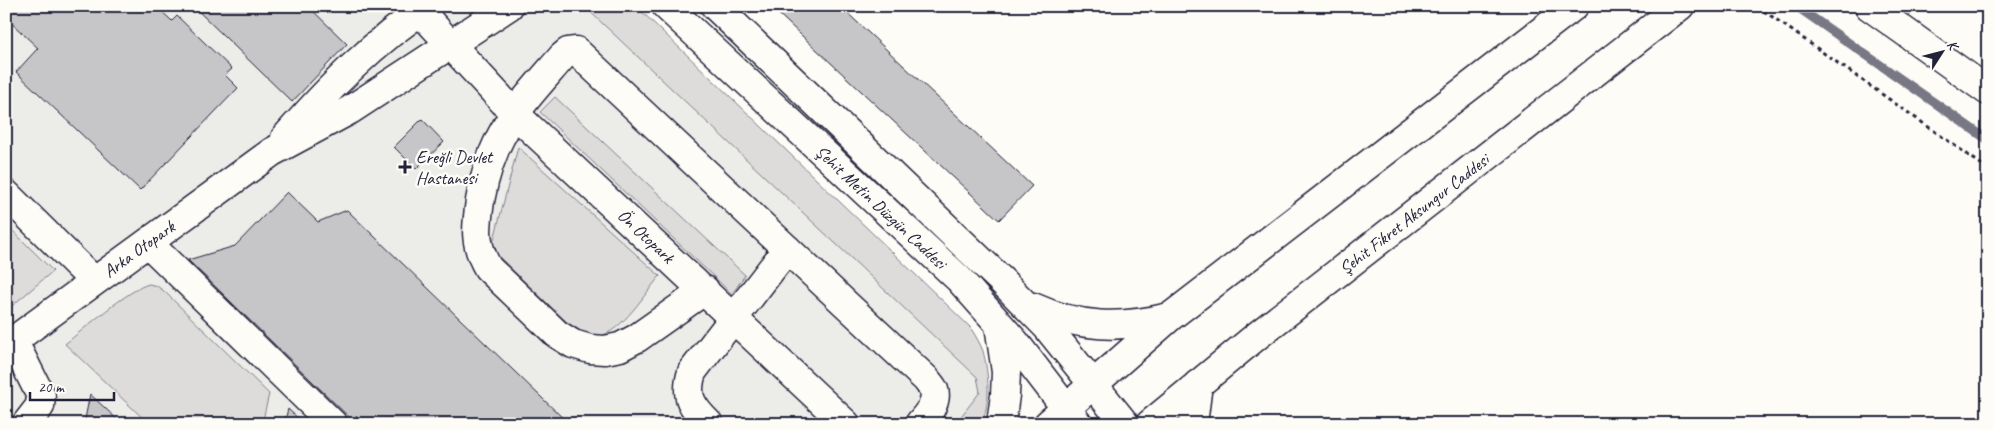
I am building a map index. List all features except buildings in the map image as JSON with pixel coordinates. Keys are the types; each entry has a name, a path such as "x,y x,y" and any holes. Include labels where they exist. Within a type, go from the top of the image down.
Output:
{"main road":[{"path":"272,152 350,110 509,6"},
{"name":"Şehit Metin Düzgün Caddesi","path":"666,6 959,279 999,325 1064,418"},
{"name":"Şehit Metin Düzgün Caddesi","path":"715,6 1024,303 1047,327 1125,424"},
{"path":"1064,418 1094,384 1170,317 1574,6"},
{"name":"Şehit Fikret Aksungur Caddesi","path":"1150,424 1266,329 1680,6"},
{"path":"1869,6 1988,91"},
{"path":"272,152 319,99 386,37 422,8"},
{"name":"Ön Otopark","path":"422,8 451,44 514,113 846,424"},
{"path":"704,290 637,338 620,347 605,350 590,349 573,344 557,334 488,268 477,243 476,228 485,174 494,149 514,113 562,56 568,52 576,51 926,380 934,390 934,401 928,414 919,424"},
{"name":"Arka Otopark","path":"10,343 272,152"},
{"path":"6,194 94,281"},
{"path":"148,243 333,424"},
{"path":"709,424 696,410 689,396 688,385 692,372 787,249"},
{"path":"1024,303 1055,317 1076,323 1096,325 1145,323 1170,317"},
{"path":"999,325 1006,372 1001,424"},
{"path":"10,343 42,396 40,406 26,424"},
{"path":"1193,424 1198,384"}],"path":[{"path":"1757,6 1988,169"}],"shaded area":[{"name":"Ereğli Devlet Hastanesi","path":"6,6 636,6 970,327 982,350 987,378 987,413 981,424 6,424"},
{"path":"584,6 636,6 970,327 983,351 987,369 988,398 981,424 955,424 980,392 977,377"},
{"path":"555,97 745,275 732,294 540,112"},
{"path":"518,147 660,276 624,320 607,333 596,336 576,331 495,253 492,247"},
{"path":"6,224 53,271 6,311"},
{"path":"149,284 157,286 165,292 269,394 262,424 149,424 65,344 130,293"}],"waterway":[{"path":"1796,6 1988,140"}],"place":[{"name":"Ereğli Devlet Hastanesi","path":"405,167"}]}
